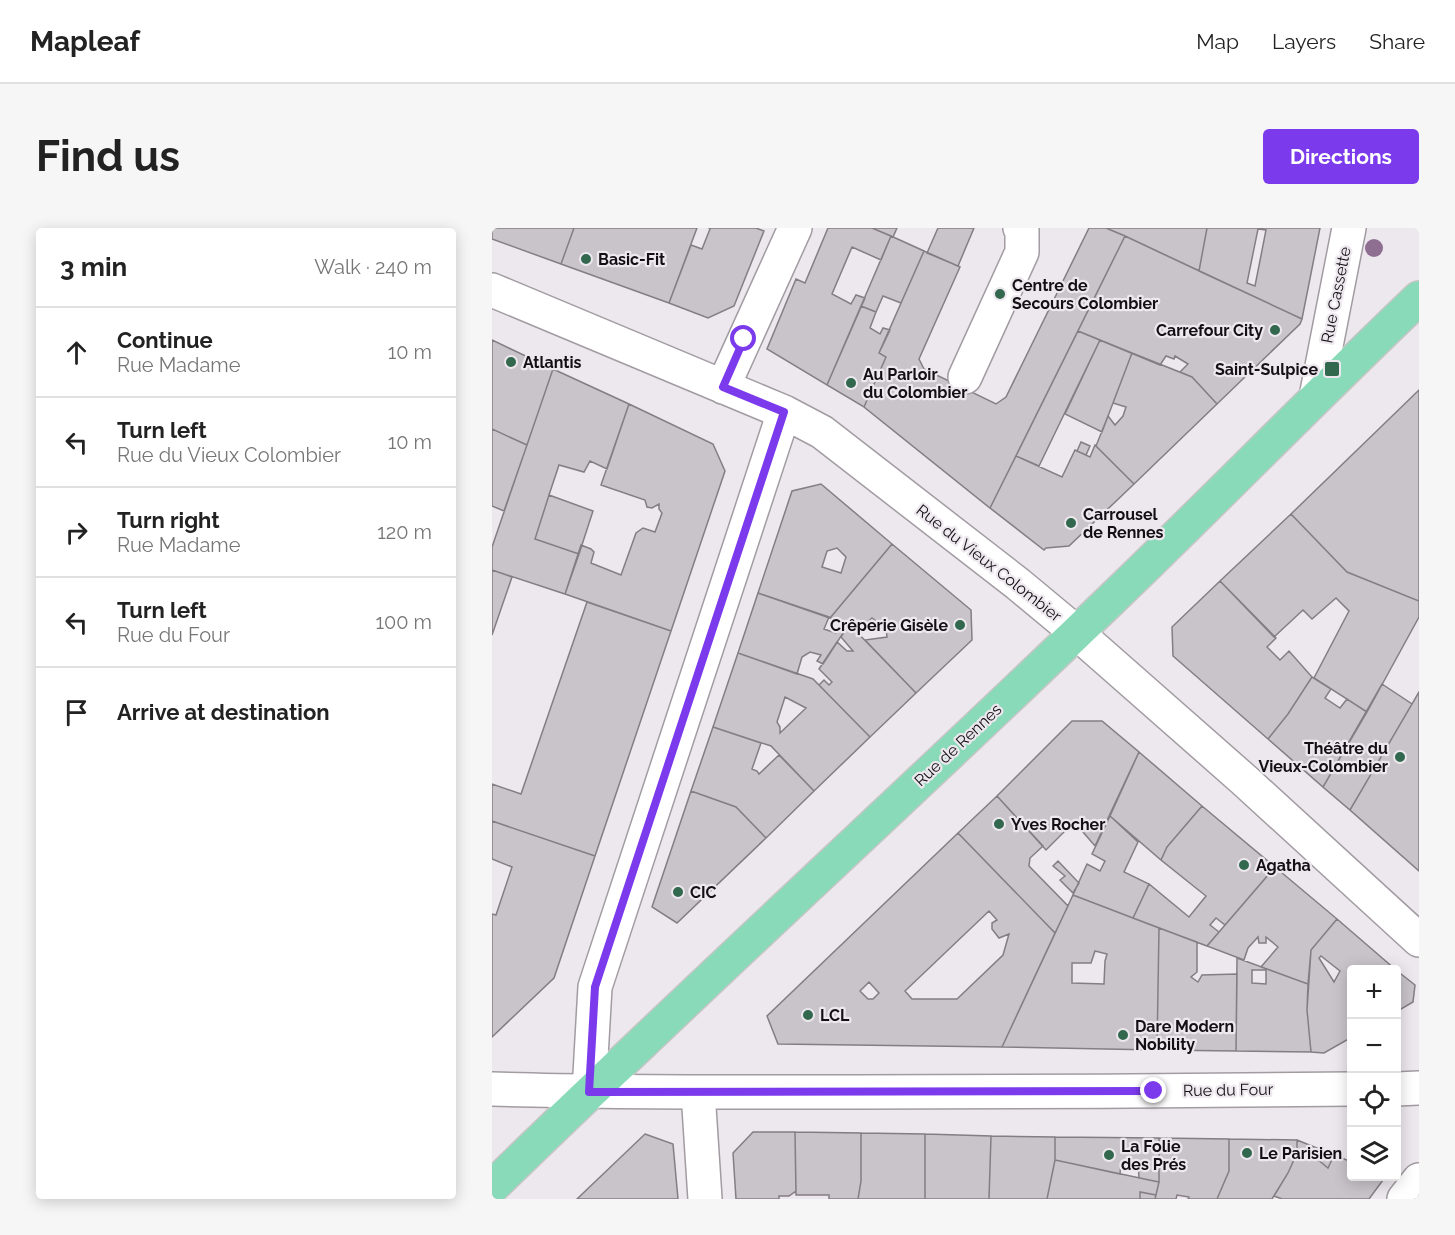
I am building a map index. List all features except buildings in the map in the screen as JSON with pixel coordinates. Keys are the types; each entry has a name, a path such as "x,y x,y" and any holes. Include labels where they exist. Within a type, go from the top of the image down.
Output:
{"main road":[{"name":"Rue de Rennes","path":"492,1187 589,1092 1077,633 1419,298"}],"street":[{"path":"723,387 795,228"},
{"path":"965,377 1022,252 1020,228"},
{"name":"Rue Cassette","path":"1316,397 1349,228"},
{"name":"Rue du Vieux Colombier","path":"492,290 784,412 822,432 1018,584 1077,633 1243,779 1419,940"},
{"path":"589,1092 595,987 784,412"},
{"path":"1401,1089 1419,1088"},
{"name":"Rue du Four","path":"492,1089 589,1092 1347,1089"},
{"path":"698,1092 705,1199"}],"place":[{"name":"Basic-Fit","path":"586,259"},
{"name":"Centre de Secours Colombier","path":"1000,294"},
{"name":"Carrefour City","path":"1275,330"},
{"name":"Atlantis","path":"511,362"},
{"name":"Saint-Sulpice","path":"1332,369"},
{"name":"Au Parloir du Colombier","path":"851,383"},
{"name":"Carrousel de Rennes","path":"1071,523"},
{"name":"Crêperie Gisèle","path":"960,625"},
{"name":"Théâtre du Vieux-Colombier","path":"1400,757"},
{"name":"Yves Rocher","path":"999,824"},
{"name":"Agatha","path":"1244,865"},
{"name":"CIC","path":"678,892"},
{"name":"LCL","path":"808,1015"},
{"name":"Dare Modern Nobility","path":"1123,1035"},
{"name":"Le Parisien","path":"1247,1153"},
{"name":"La Folie des Prés","path":"1109,1155"}],"route":[{"path":"744,339 723,387 784,412 595,987 589,1092 1154,1091"}]}
